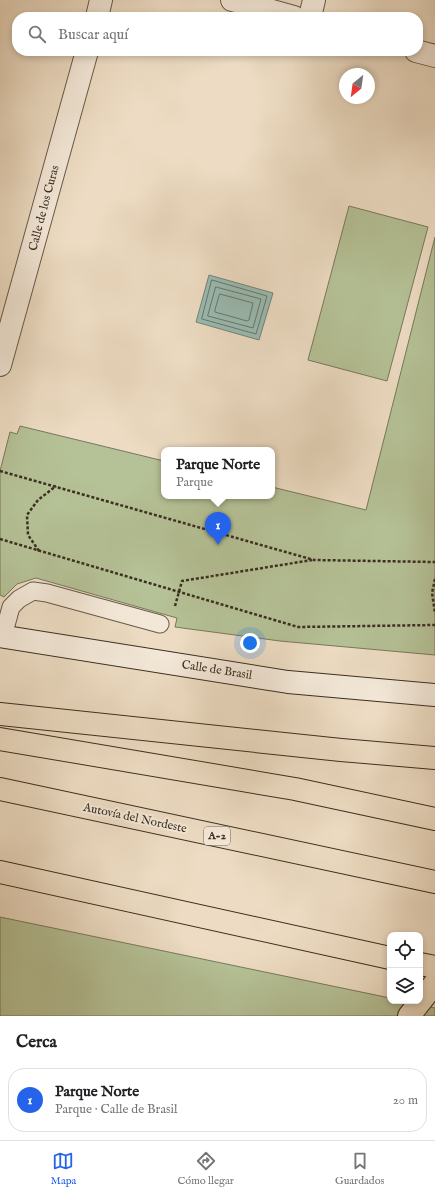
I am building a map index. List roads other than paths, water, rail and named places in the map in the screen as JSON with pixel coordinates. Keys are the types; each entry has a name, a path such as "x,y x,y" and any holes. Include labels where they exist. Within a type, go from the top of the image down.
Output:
{"main road":[{"path":"0,714 341,750 435,758"},
{"path":"0,739 295,789 435,819"},
{"name":"Autovía del Nordeste","path":"0,789 435,882"},
{"path":"0,872 387,957"},
{"path":"423,965 435,967"},
{"path":"409,1016 435,983"}],"street":[{"path":"97,12 101,0"},
{"path":"232,0 276,12"},
{"path":"311,12 314,0"},
{"path":"423,53 435,56"},
{"name":"Calle de los Curas","path":"1,359 86,56"},
{"name":"Calle de Brasil","path":"2,636 288,682 435,695"}],"lane":[{"path":"2,636 11,607 19,599 32,592 47,593 160,624"}],"water":[{"path":"209,275 273,293 259,340 196,322"}],"place":[{"name":"Parque Norte","path":"218,545"}]}
